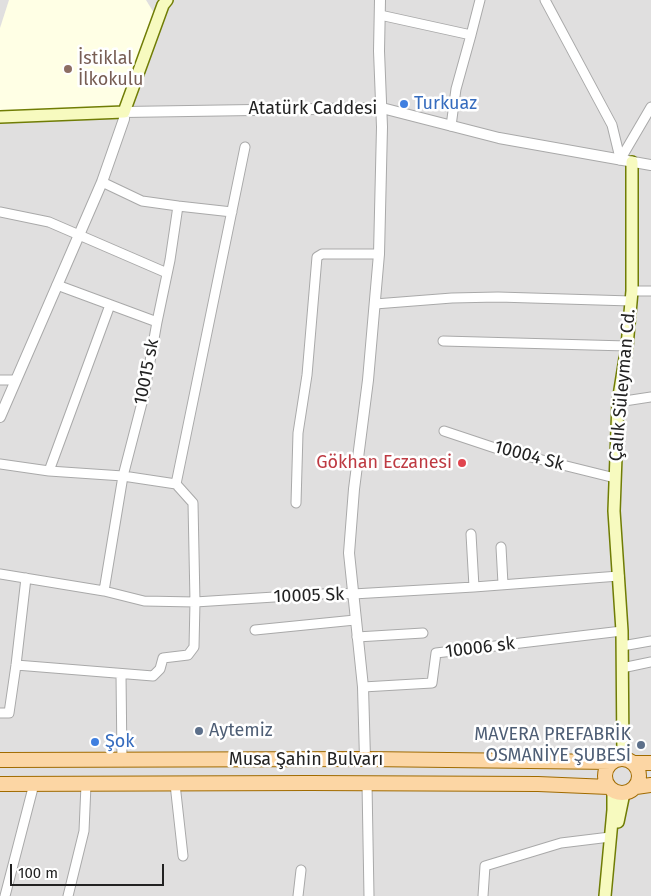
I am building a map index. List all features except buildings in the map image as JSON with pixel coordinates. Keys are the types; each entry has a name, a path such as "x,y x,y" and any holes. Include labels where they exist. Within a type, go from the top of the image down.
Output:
{"main road":[{"path":"124,112 164,2"},
{"name":"Atatürk Caddesi","path":"0,117 124,112"},
{"name":"Çalık Süleyman Cd.","path":"623,761 622,631 614,511 618,402 627,346 631,296 624,160"},
{"name":"Musa Şahin Bulvarı","path":"0,760 365,759 623,761 651,763"},
{"path":"605,896 613,810 621,789 640,779 640,774 623,761 605,771 605,776 621,789"},
{"name":"Musa Şahin Bulvarı","path":"0,784 538,784 621,789 651,785"},
{"path":"612,896 615,836 621,789"}],"street":[{"path":"365,759 363,688 349,553 353,498 367,390 379,254 382,108 379,52 380,0"},
{"path":"451,126 456,89 480,0"},
{"path":"544,0 612,125 624,160"},
{"path":"380,15 471,35"},
{"name":"Atatürk Caddesi","path":"124,112 382,108 499,138 651,165"},
{"path":"624,160 651,108"},
{"path":"0,417 102,182 124,119 124,112"},
{"path":"176,484 245,148"},
{"path":"102,182 142,200 232,212"},
{"name":"10015 sk","path":"104,591 123,476 144,394 178,206"},
{"path":"0,212 50,222 78,236 167,273"},
{"path":"296,504 298,434 307,375 317,256 322,254 379,254"},
{"path":"57,285 157,322"},
{"path":"375,304 452,298 631,296 651,291"},
{"path":"49,471 110,305"},
{"path":"443,341 627,346"},
{"path":"0,380 16,380"},
{"path":"618,402 651,397"},
{"name":"10004 Sk","path":"444,431 498,449 615,478"},
{"path":"0,464 49,471 123,476 176,484 193,503 194,647 188,655 163,658 160,669 153,676 16,665"},
{"path":"470,534 474,587"},
{"path":"501,547 503,584"},
{"name":"10005 Sk","path":"0,574 104,591 144,601 195,602 338,592 353,594 474,587 619,576"},
{"path":"0,713 9,714 26,578"},
{"path":"255,630 355,620"},
{"name":"10006 sk","path":"363,688 432,683 436,652 622,631"},
{"path":"358,637 423,632"},
{"path":"622,646 651,641"},
{"path":"622,668 651,662"},
{"path":"121,674 122,760"},
{"path":"5,896 34,784"},
{"path":"175,784 183,856"},
{"path":"367,784 369,896"},
{"path":"68,896 84,831 86,785"},
{"path":"483,896 485,866 561,843 610,837"},
{"path":"298,896 301,870"}],"shaded area":[{"path":"0,0 651,0 651,896 0,896"},
{"name":"İstiklal İlkokulu","path":"9,0 146,0 154,13 122,110 0,110 0,28"}],"place":[{"name":"İstiklal İlkokulu","path":"68,69"},
{"name":"Turkuaz","path":"404,104"},
{"name":"Gökhan Eczanesi","path":"462,463"},
{"name":"Aytemiz","path":"199,731"},
{"name":"Şok","path":"95,742"},
{"name":"MAVERA PREFABRİK OSMANİYE ŞUBESİ","path":"641,745"}]}
